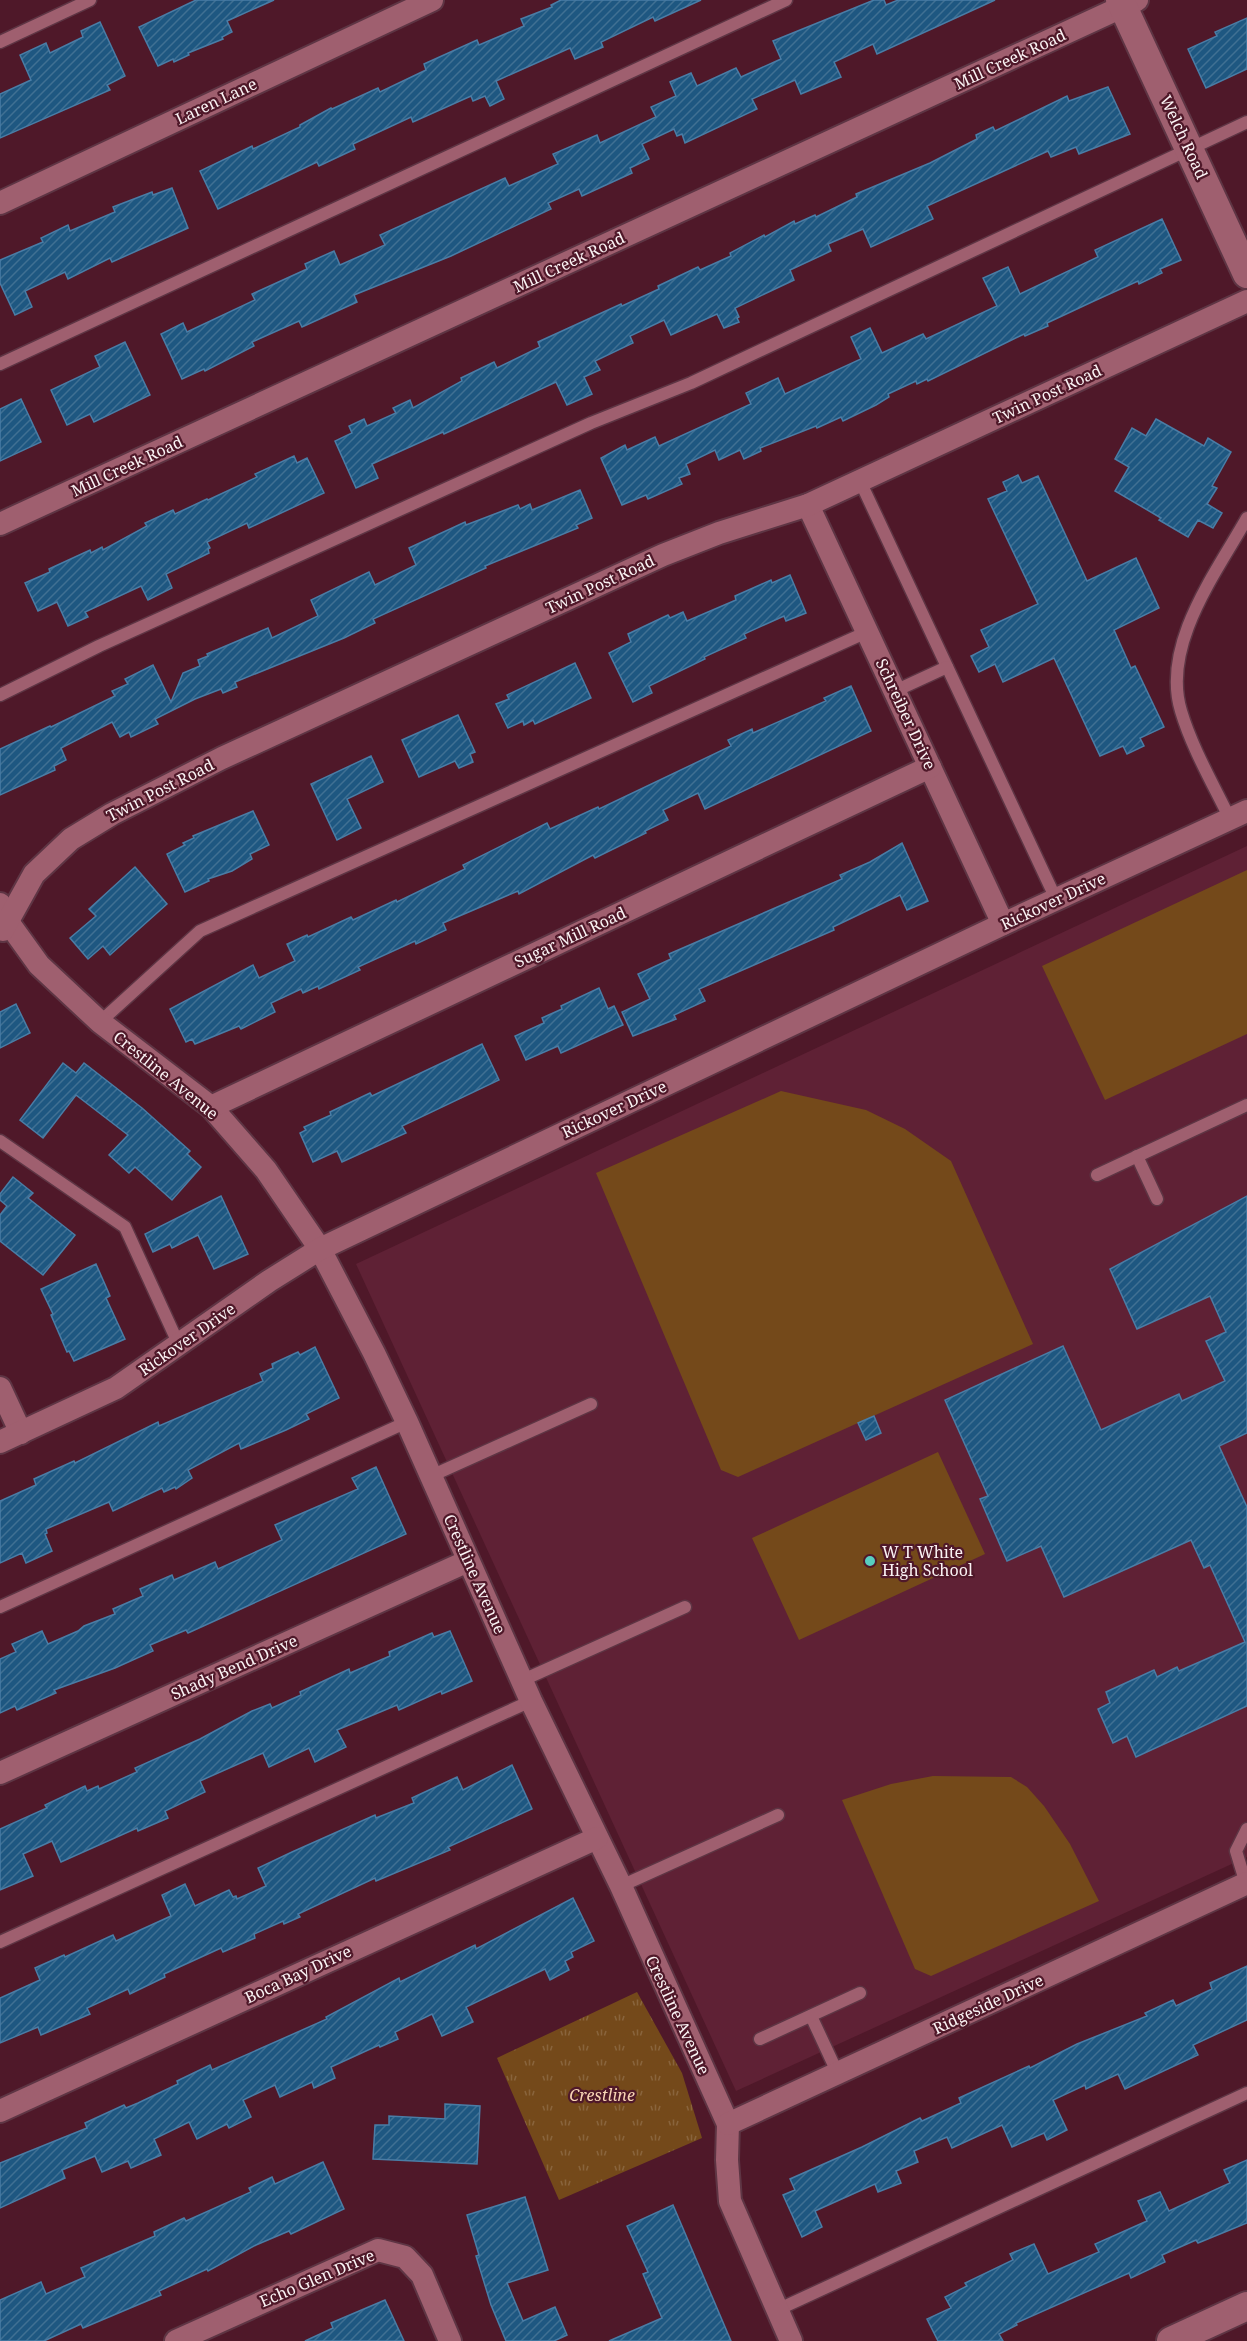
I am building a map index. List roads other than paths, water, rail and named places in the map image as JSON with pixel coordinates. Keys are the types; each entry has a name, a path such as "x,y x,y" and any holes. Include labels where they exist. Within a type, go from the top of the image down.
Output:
{"street":[{"name":"Laren Lane","path":"0,203 432,0"},
{"name":"Welch Road","path":"1127,2 1189,149 1247,274"},
{"name":"Mill Creek Road","path":"0,524 1127,2"},
{"name":"Twin Post Road","path":"3,920 34,874 71,839 112,814 222,758 663,555 719,533 808,505 1247,301"},
{"name":"Schreiber Drive","path":"808,505 1003,924"},
{"name":"Sugar Mill Road","path":"211,1107 930,767"},
{"name":"Rickover Drive","path":"0,1442 116,1388 268,1281 320,1249 1003,924 1239,815"},
{"name":"Crestline Avenue","path":"3,920 39,965 100,1022 211,1107 266,1170 320,1249 407,1422 468,1561 621,1886 728,2124 727,2160 730,2201 791,2341"},
{"path":"0,1388 21,1433"},
{"name":"Shady Bend Drive","path":"0,1773 468,1561"},
{"name":"Boca Bay Drive","path":"0,2111 597,1838"},
{"name":"Ridgeside Drive","path":"728,2124 1247,1884"},
{"name":"Echo Glen Drive","path":"176,2341 378,2250 405,2257 422,2275 450,2341"},
{"path":"1171,2341 1247,2306"}],"lane":[{"path":"0,42 90,0"},
{"path":"0,364 786,0"},
{"path":"0,695 99,645 591,423 691,383 1247,122"},
{"path":"860,481 1056,899"},
{"path":"1239,815 1193,741 1177,692 1177,667 1180,644 1189,623 1247,518"},
{"path":"100,1022 200,932 867,632"},
{"path":"895,692 947,667"},
{"path":"1097,1175 1247,1105"},
{"path":"0,1141 125,1227 179,1345"},
{"path":"1137,1156 1157,1199"},
{"path":"431,1476 591,1404"},
{"path":"0,1607 407,1422"},
{"path":"0,1942 527,1690 582,1653 685,1608"},
{"path":"621,1886 778,1815"},
{"path":"1247,1829 1236,1851 1247,1884"},
{"path":"760,2039 860,1993"},
{"path":"812,2016 838,2074"},
{"path":"777,2310 1247,2093"}],"place":[{"name":"W T White High School","path":"870,1561"}],"park label":[{"name":"Crestline","path":"602,2095"}]}
